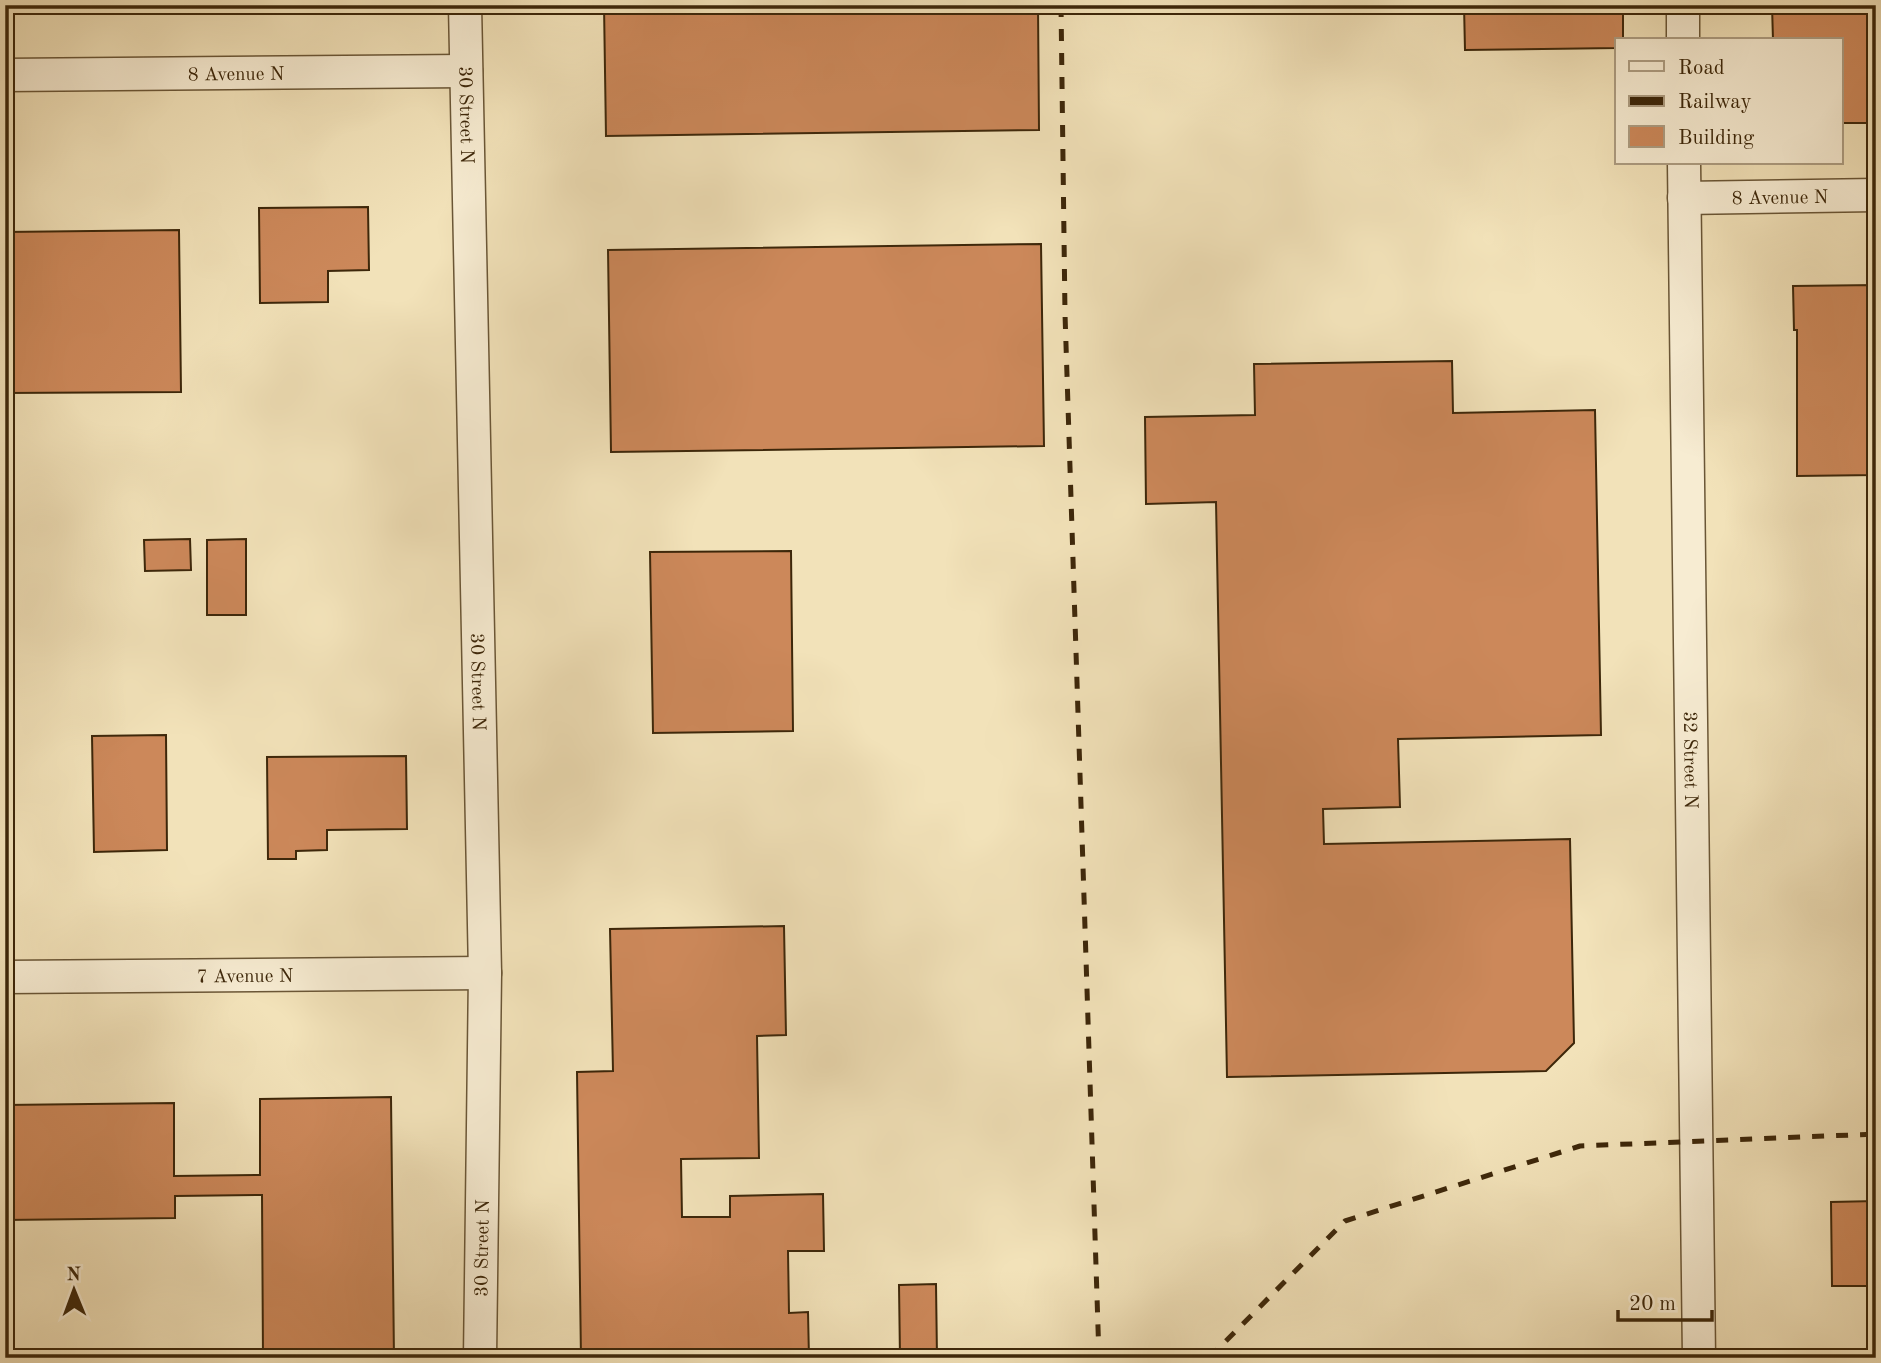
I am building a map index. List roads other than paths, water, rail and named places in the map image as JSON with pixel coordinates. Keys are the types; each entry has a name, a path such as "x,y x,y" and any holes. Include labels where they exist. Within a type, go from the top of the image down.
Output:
{"street":[{"name":"30 Street N","path":"465,5 485,973 480,1358"},
{"path":"1683,5 1683,38"},
{"name":"8 Avenue N","path":"5,75 467,71"},
{"name":"32 Street N","path":"1684,164 1699,1358"},
{"name":"8 Avenue N","path":"1684,198 1876,195"},
{"name":"7 Avenue N","path":"5,977 485,973"}],"railway":[{"path":"1061,5 1065,314 1099,1358"},
{"path":"1209,1358 1345,1221 1580,1146 1876,1134"}]}
